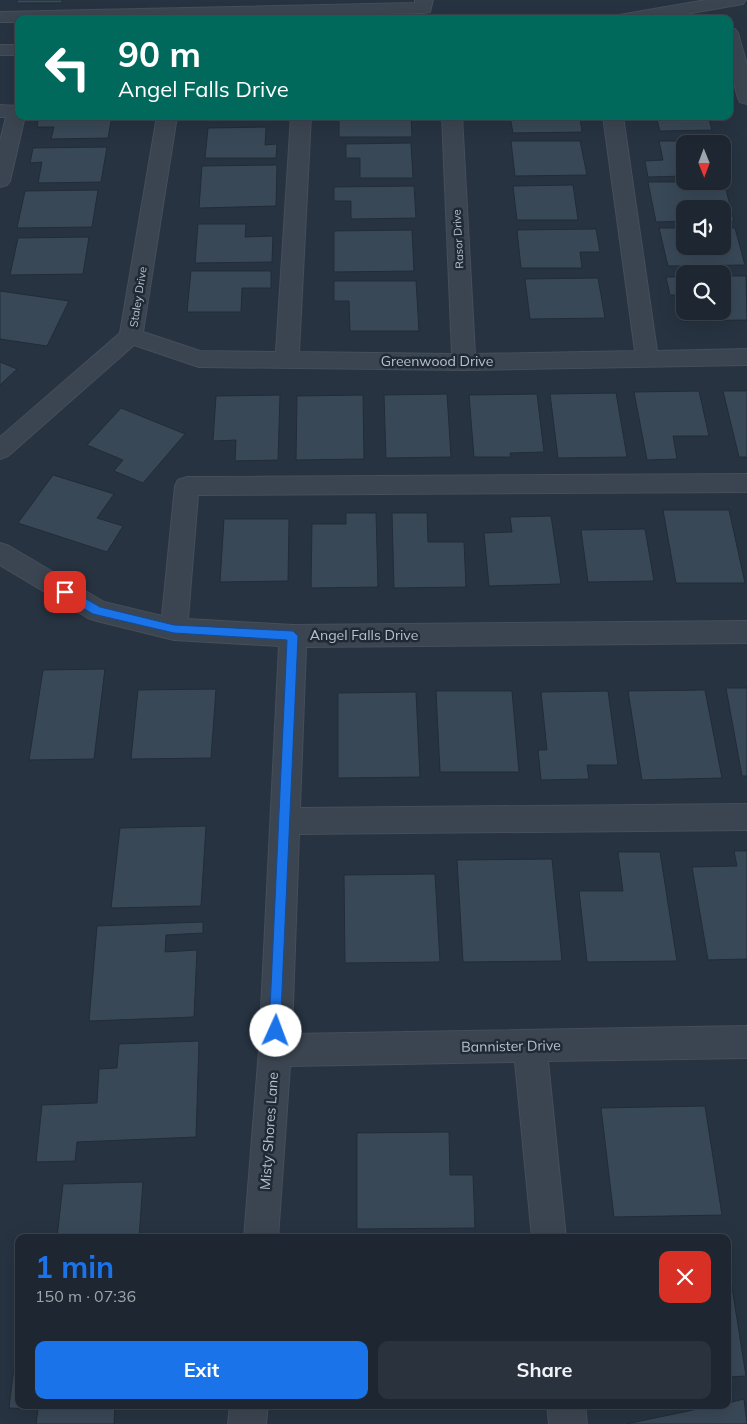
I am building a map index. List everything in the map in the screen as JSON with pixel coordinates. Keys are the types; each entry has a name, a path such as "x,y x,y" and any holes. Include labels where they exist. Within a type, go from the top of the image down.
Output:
{"street":[{"path":"94,15 424,8 424,0"},
{"path":"682,15 711,13 737,0"},
{"path":"0,17 15,17"},
{"path":"0,50 15,50"},
{"path":"733,54 740,90"},
{"path":"0,111 15,111"},
{"path":"0,181 15,119"},
{"name":"Staley Drive","path":"0,450 131,336 166,120"},
{"path":"287,360 300,120"},
{"name":"Rasor Drive","path":"452,120 464,362"},
{"path":"614,120 647,359"},
{"name":"Greenwood Drive","path":"131,336 198,359 464,362 747,357"},
{"path":"174,629 187,486 747,483"},
{"name":"Angel Falls Drive","path":"0,552 97,611 174,629 293,636 747,632"},
{"name":"Misty Shores Lane","path":"261,1234 275,1050 293,636"},
{"path":"285,821 747,817"},
{"name":"Bannister Drive","path":"275,1050 747,1043"},
{"path":"530,1046 549,1234"},
{"path":"248,1424 249,1409"},
{"path":"566,1409 568,1424"}],"building":[{"path":"17,0 62,0 62,3 17,3"},
{"path":"38,120 111,120 108,138 51,139 54,127 37,127"},
{"path":"339,120 411,120 412,137 339,137"},
{"path":"511,120 580,120 582,132 513,133"},
{"path":"657,120 709,120 712,130 660,131"},
{"path":"266,127 265,145 277,144 276,158 205,158 208,128"},
{"path":"511,141 580,141 587,175 515,176"},
{"path":"659,141 676,141 676,176 648,177 645,161 663,160"},
{"path":"411,143 413,178 360,178 360,158 346,158 346,144"},
{"path":"107,147 101,182 38,183 42,162 30,163 33,148"},
{"path":"277,165 276,206 199,208 202,166"},
{"path":"648,182 676,182 676,190 726,190 729,200 676,200 676,221 656,222"},
{"path":"573,185 578,220 517,220 513,186"},
{"path":"414,186 416,218 351,219 351,201 334,201 334,187"},
{"path":"98,190 92,227 17,228 25,191"},
{"path":"731,209 734,221 731,221"},
{"path":"198,224 246,224 245,237 273,236 272,262 195,263"},
{"path":"659,228 676,228 676,255 731,255 731,228 735,228 745,265 668,266"},
{"path":"596,229 600,252 580,252 582,268 521,268 517,230"},
{"path":"412,230 414,271 334,272 334,231"},
{"path":"89,237 83,274 10,275 18,238"},
{"path":"191,271 271,271 271,288 242,288 241,312 187,312"},
{"path":"731,276 746,276 747,320 681,321 731,320"},
{"path":"666,277 676,277 676,295 670,295"},
{"path":"598,278 605,318 530,319 525,279"},
{"path":"334,281 416,281 419,331 350,331 349,301 334,301"},
{"path":"0,291 69,301 47,346 0,339"},
{"path":"0,362 17,369 0,385"},
{"path":"699,391 709,436 673,436 677,459 647,460 634,392"},
{"path":"723,391 747,391 747,457 739,457"},
{"path":"616,393 627,457 558,458 550,394"},
{"path":"447,394 451,457 386,458 384,395"},
{"path":"537,394 544,452 510,453 511,457 474,457 469,395"},
{"path":"280,395 278,460 235,461 236,440 213,441 216,396"},
{"path":"363,395 364,459 296,460 297,396"},
{"path":"121,408 185,434 143,483 114,471 123,460 87,445"},
{"path":"53,475 114,494 97,518 123,526 107,552 18,523"},
{"path":"663,510 729,510 745,583 676,583"},
{"path":"346,513 376,513 378,587 311,588 312,524 346,524"},
{"path":"392,513 427,513 428,542 464,542 466,587 394,588"},
{"path":"551,516 561,584 489,586 484,533 512,532 510,517"},
{"path":"224,519 289,519 288,581 220,582"},
{"path":"645,529 654,581 588,582 581,530"},
{"path":"105,669 94,759 29,760 43,670"},
{"path":"726,688 747,688 747,776 742,776"},
{"path":"216,689 211,758 131,759 138,690"},
{"path":"705,690 722,778 642,780 628,691"},
{"path":"436,691 512,691 519,772 440,772"},
{"path":"608,691 618,765 587,765 589,779 541,780 538,750 547,750 541,692"},
{"path":"416,692 420,777 338,778 338,693"},
{"path":"206,826 201,906 111,908 120,828"},
{"path":"734,851 747,851 747,959 708,960 692,867 737,866"},
{"path":"618,852 660,852 677,961 587,962 579,891 623,891"},
{"path":"552,859 562,961 463,962 457,860"},
{"path":"435,874 440,962 345,963 344,875"},
{"path":"203,922 203,933 166,935 165,952 197,950 194,1017 89,1021 97,926"},
{"path":"199,1041 196,1137 77,1142 75,1161 36,1162 42,1105 97,1103 99,1069 117,1068 119,1044"},
{"path":"705,1106 722,1215 614,1217 601,1108"},
{"path":"449,1132 450,1175 473,1175 475,1228 357,1229 357,1133"},
{"path":"143,1182 139,1234 57,1234 63,1184"},
{"path":"731,1281 746,1376 731,1377"},
{"path":"15,1359 15,1408 9,1408"},
{"path":"744,1399 747,1424 626,1424 698,1409 731,1409 731,1402"},
{"path":"38,1409 115,1409 114,1424 36,1424"}],"route":[{"path":"65,592 97,611 174,629 293,636 276,1031"}]}
